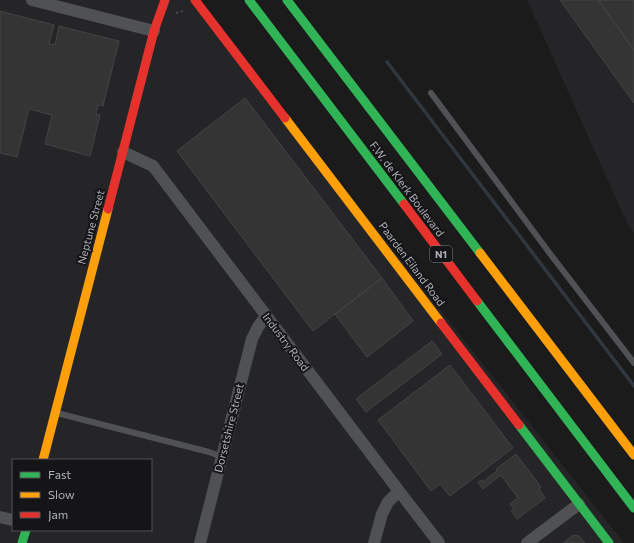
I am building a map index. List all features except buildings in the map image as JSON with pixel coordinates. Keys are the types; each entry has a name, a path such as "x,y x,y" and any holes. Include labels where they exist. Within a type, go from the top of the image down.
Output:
{"main road":[{"name":"Neptune Street","path":"43,459 154,31 165,0"},
{"name":"Paarden Eiland Road","path":"196,0 609,543"},
{"name":"F.W. de Klerk Boulevard","path":"248,0 634,508"},
{"name":"F.W. de Klerk Boulevard","path":"287,0 634,455"},
{"path":"22,543 26,531"}],"street":[{"path":"32,0 154,31"},
{"name":"Industry Road","path":"123,152 153,166 439,543"},
{"name":"Dorsetshire Street","path":"200,543 252,339 266,316"},
{"path":"374,543 382,514 388,502 399,491"},
{"path":"527,543 579,504"},
{"path":"0,516 12,520"}],"lane":[{"path":"430,93 634,363"},
{"path":"55,413 209,452 222,457"}],"shaded area":[{"path":"0,0 196,0 624,543 0,543"},
{"path":"527,0 634,0 634,233 627,223"}],"waterway":[{"path":"387,62 634,386"}],"traffic: fast":[{"path":"249,0 404,204"},
{"path":"287,0 480,253"},
{"path":"477,301 634,508"},
{"path":"519,425 609,543"},
{"path":"22,543 26,531"}],"traffic: slow":[{"path":"285,118 441,323"},
{"path":"43,459 108,209"},
{"path":"480,253 634,455"}],"traffic: jam":[{"path":"108,209 154,31 165,0"},
{"path":"195,0 285,118"},
{"path":"404,204 477,301"},
{"path":"441,323 519,425"}]}
